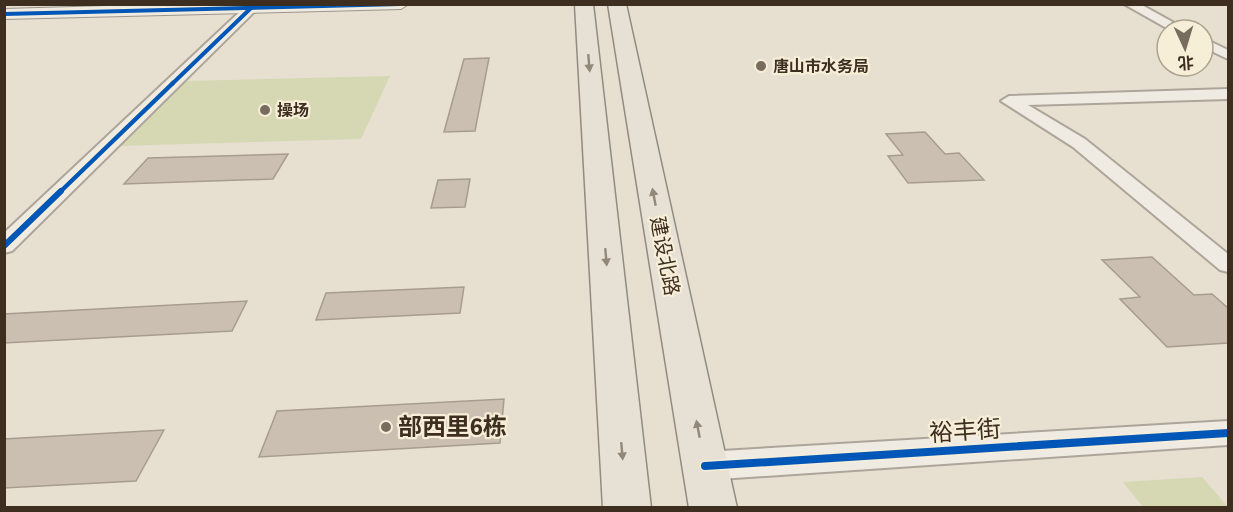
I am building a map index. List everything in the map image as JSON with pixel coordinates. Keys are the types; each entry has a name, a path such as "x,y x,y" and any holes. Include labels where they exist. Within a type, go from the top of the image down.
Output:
{"main road":[{"path":"584,4 627,507"},
{"name":"建设北路","path":"617,4 713,507"}],"street":[{"path":"4,14 400,4"},
{"path":"1130,4 1157,18"},
{"path":"4,246 251,8"},
{"path":"1228,94 1009,101 1079,143 1228,265"},
{"name":"裕丰街","path":"705,466 1228,433"}],"green space":[{"name":"操场","path":"390,76 361,139 119,146 186,81"},
{"path":"1202,477 1228,507 1143,507 1123,482"}],"building":[{"path":"489,58 475,131 444,132 464,59"},
{"path":"925,132 945,154 959,153 984,180 908,183 888,156 903,155 886,134"},
{"path":"288,154 273,179 124,184 148,158"},
{"path":"470,179 465,207 431,208 438,180"},
{"path":"1152,257 1194,295 1212,294 1228,308 1228,343 1167,347 1120,299 1140,297 1102,260"},
{"path":"464,287 460,313 316,320 326,293"},
{"path":"247,301 232,331 4,343 4,314"},
{"name":"部西里6栋","path":"504,399 500,443 259,457 277,411"},
{"path":"164,430 136,481 4,488 4,439"}],"cycle path":[{"path":"4,14 401,4"},
{"path":"4,246 251,8"},
{"path":"705,466 1228,433"}],"place":[{"name":"唐山市水务局","path":"761,66"},
{"name":"操场","path":"265,110"},
{"name":"部西里6栋","path":"386,427"}]}
